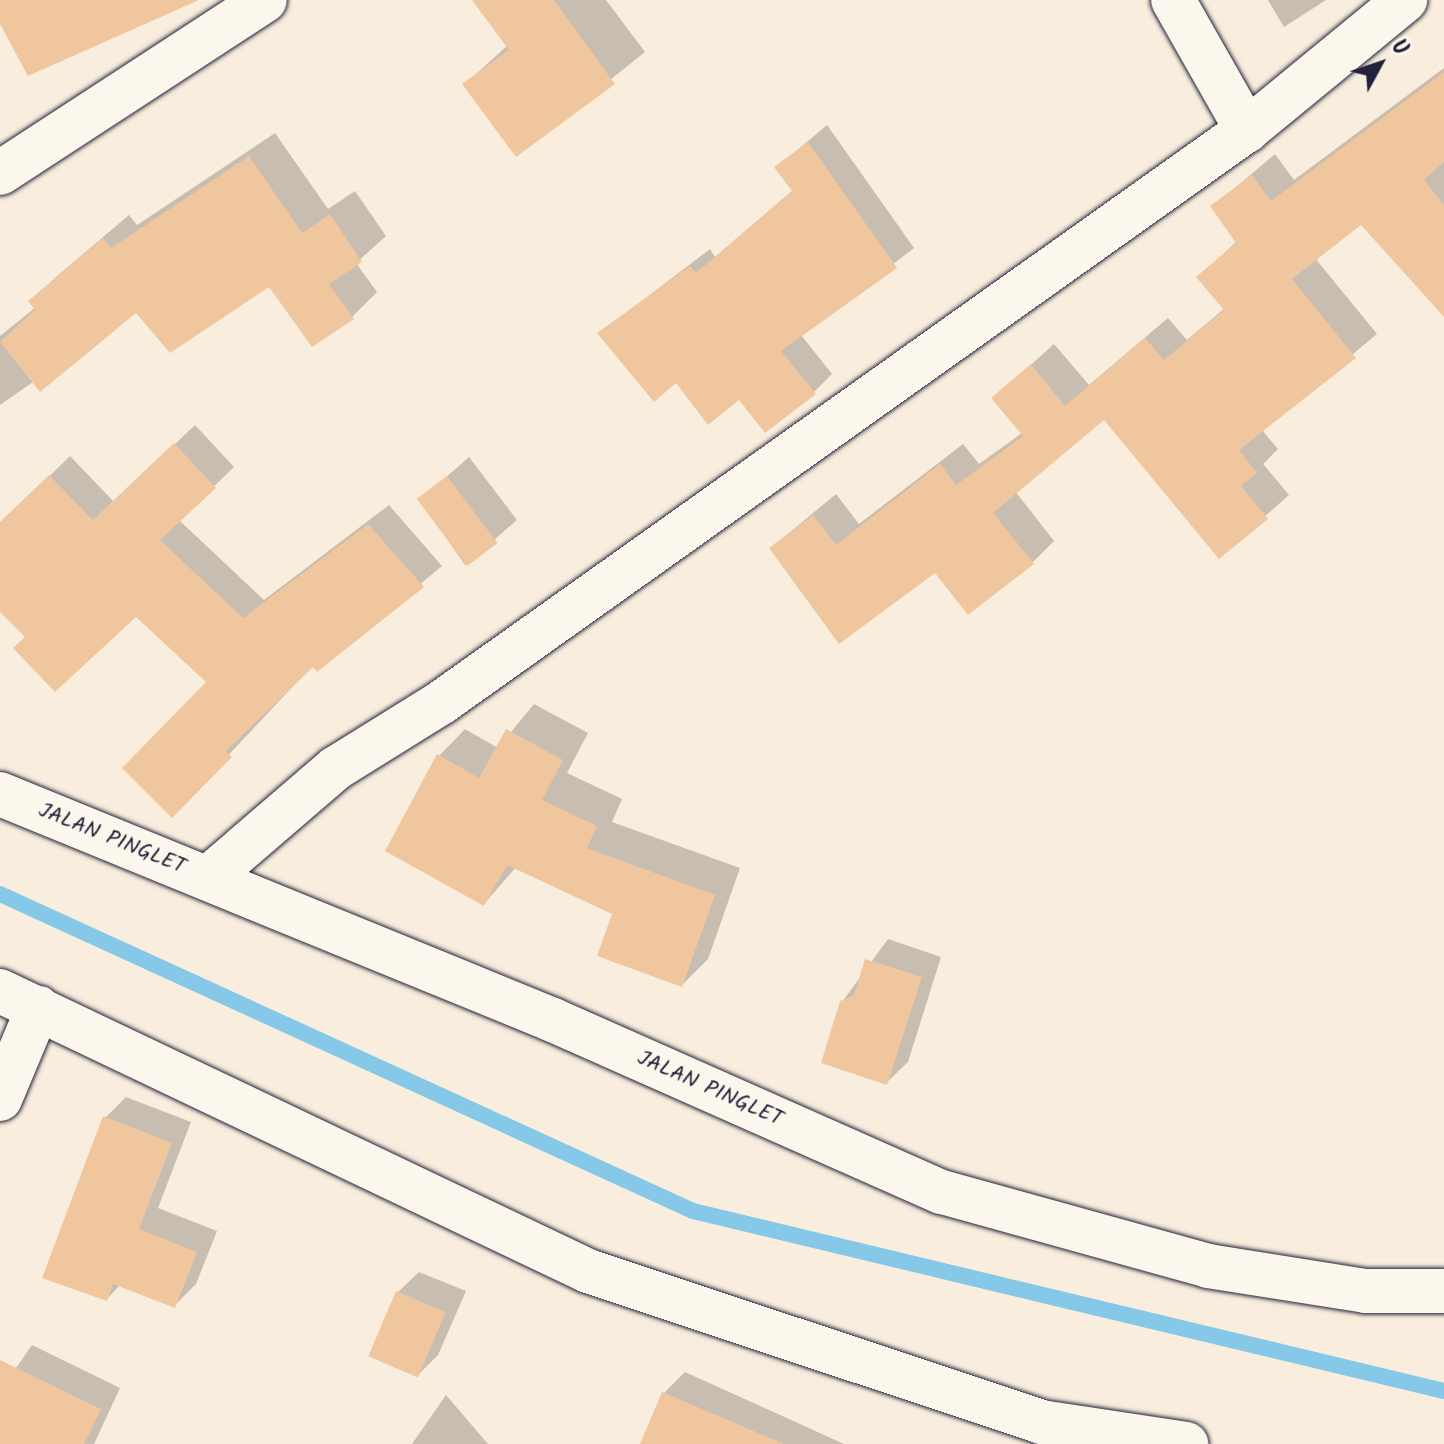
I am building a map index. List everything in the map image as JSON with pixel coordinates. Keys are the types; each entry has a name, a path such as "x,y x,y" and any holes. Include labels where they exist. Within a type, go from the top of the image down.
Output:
{"street":[{"path":"0,173 265,0"},
{"path":"1173,0 1247,130"},
{"path":"208,878 336,768 442,702 1247,130 1405,0"},
{"name":"JALAN PINGLET","path":"0,794 208,878 942,1192 1208,1266 1365,1291 1444,1291"},
{"path":"0,1099 19,1000 588,1271 1041,1422 1186,1444"}],"building":[{"path":"0,0 199,0 28,76 0,24"},
{"path":"472,0 554,0 615,84 516,157 462,84 509,50"},
{"path":"1444,72 1444,162 1424,180 1444,205 1444,317 1361,225 1292,279 1356,358 1239,450 1257,473 1241,486 1268,519 1219,559 1104,420 993,513 1034,564 968,615 935,573 839,644 769,548 813,515 836,545 940,464 956,485 1023,436 991,398 1031,364 1065,406 1145,338 1164,360 1224,310 1196,277 1236,243 1210,206 1252,175 1271,201"},
{"path":"808,142 897,268 781,351 816,394 765,433 739,400 708,425 676,383 654,402 597,333 690,266 696,273 792,191 774,167"},
{"path":"249,156 302,233 330,214 362,262 329,284 354,319 312,347 269,287 170,353 136,313 40,392 0,342 35,310 28,301 103,238 111,248"},
{"path":"174,443 216,488 160,540 243,618 368,524 424,587 317,672 313,667 226,751 232,757 172,818 122,768 206,682 136,617 55,692 13,648 25,637 0,612 0,522 49,475 93,520"},
{"path":"447,476 498,543 467,566 417,499"},
{"path":"506,729 563,760 542,800 597,826 587,848 715,895 682,987 597,956 612,914 507,865 484,906 385,851 437,754 479,778"},
{"path":"865,959 922,977 887,1085 821,1063 840,1001 854,995"},
{"path":"103,1116 172,1143 139,1229 197,1252 175,1308 113,1284 107,1301 42,1278"},
{"path":"396,1291 446,1312 418,1377 368,1356"},
{"path":"0,1360 101,1409 84,1444 0,1444"},
{"path":"662,1392 784,1444 640,1444"}],"waterway":[{"path":"0,894 693,1211 1444,1391"}]}
